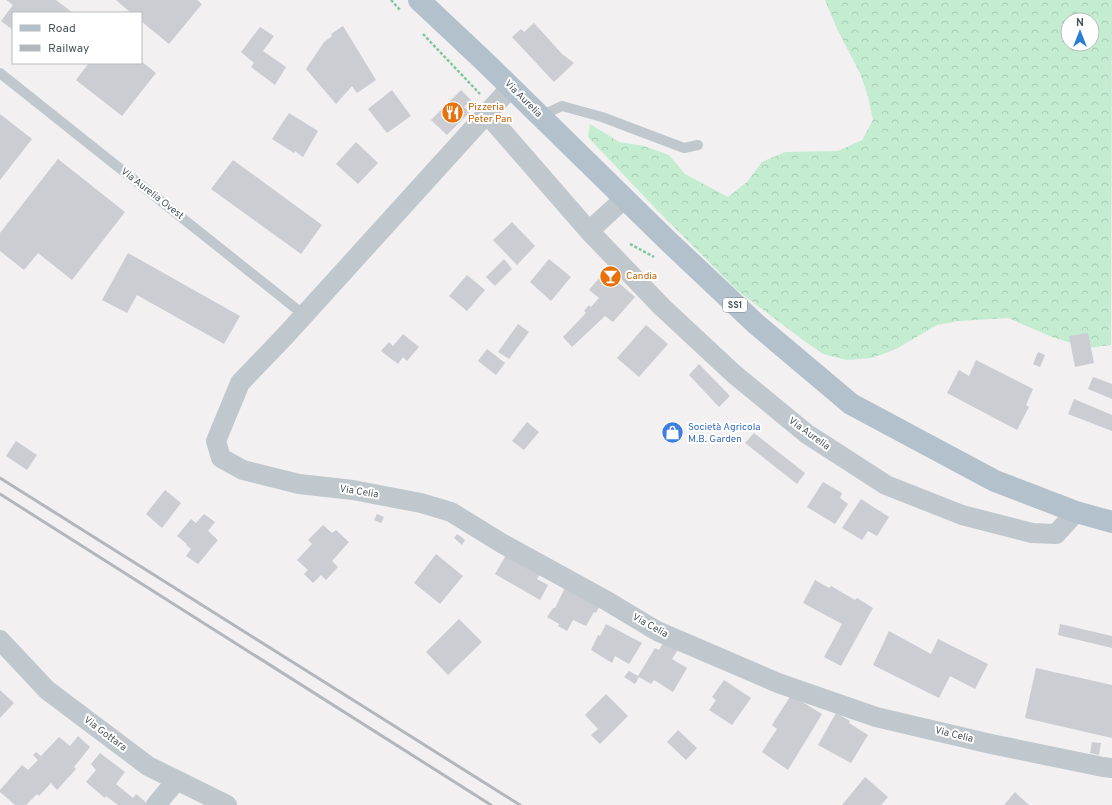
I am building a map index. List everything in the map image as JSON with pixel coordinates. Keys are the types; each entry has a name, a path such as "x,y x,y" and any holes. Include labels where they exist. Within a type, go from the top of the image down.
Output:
{"main road":[{"name":"Via Aurelia","path":"419,0 756,324 851,404 995,481 1076,512 1112,522"}],"street":[{"path":"304,315 511,87"},
{"name":"Via Aurelia","path":"487,114 589,231 662,307 734,374 807,434 886,485 962,515 1032,533 1056,534 1076,512"},
{"path":"589,231 625,198"},
{"name":"Via Celia","path":"304,315 240,383 216,441 221,458 243,470 299,484 353,490 421,503 451,512 503,544 607,601 657,632 778,682 876,717 991,744 1112,768"},
{"name":"Via Gottara","path":"0,640 47,690 148,766 176,781 228,805"},
{"path":"156,805 176,781"}],"lane":[{"name":"Via Aurelia Ovest","path":"0,73 304,315"},
{"path":"540,116 562,106 602,117 684,148 698,145"}],"green space":[{"path":"825,0 1112,0 1111,345 1088,348 1052,337 1008,318 959,321 937,325 896,349 872,358 847,360 823,354 737,290 655,208 588,137 590,124 619,142 644,146 669,155 685,174 728,197 747,182 762,162 785,152 838,151 862,140 873,120 868,96 860,73 837,29"}],"building":[{"path":"6,0 56,0 72,12 12,12 12,29 1,21 13,5"},
{"path":"116,0 197,0 202,4 169,44 142,22 142,12 130,12"},
{"path":"534,23 562,54 574,63 554,82 512,37 521,29 524,32"},
{"path":"343,26 376,80 357,93 352,86 336,104 306,69 324,42 332,36 331,34"},
{"path":"260,27 274,36 263,51 286,67 275,85 251,67 254,63 241,52"},
{"path":"142,62 156,73 122,116 76,80 88,64 142,64"},
{"path":"392,90 411,116 387,133 368,109"},
{"path":"461,90 471,100 464,107 470,112 447,135 431,120"},
{"path":"289,113 318,131 303,157 272,139"},
{"path":"0,114 32,139 0,180"},
{"path":"356,142 378,163 358,184 336,164"},
{"path":"58,159 125,212 72,280 38,253 24,270 0,251 0,233"},
{"path":"233,160 322,225 301,254 211,189"},
{"path":"512,222 535,246 517,265 493,240"},
{"path":"128,253 240,316 224,344 137,295 127,313 102,300"},
{"path":"504,259 512,269 495,286 486,277"},
{"path":"549,259 571,277 551,301 530,282"},
{"path":"605,271 635,297 613,322 605,316 572,347 563,337 586,313 584,311 589,305 591,307 599,298 589,290"},
{"path":"467,275 485,290 467,311 449,296"},
{"path":"518,324 529,332 509,359 498,352"},
{"path":"646,325 668,344 639,377 617,358"},
{"path":"1088,333 1094,363 1075,367 1069,336"},
{"path":"403,334 419,347 407,361 403,357 398,364 381,351 389,342 393,346"},
{"path":"487,349 505,363 496,375 478,361"},
{"path":"1038,352 1045,355 1040,367 1033,364"},
{"path":"976,360 1033,389 1026,405 1029,407 1017,430 947,393 959,370 969,376"},
{"path":"699,364 730,396 719,407 689,375"},
{"path":"1093,377 1112,384 1112,399 1088,389"},
{"path":"1074,399 1112,415 1112,431 1068,414"},
{"path":"527,422 539,432 524,450 512,441"},
{"path":"754,433 805,473 797,484 745,443"},
{"path":"16,441 37,455 27,470 6,456"},
{"path":"823,482 842,493 840,498 848,504 835,524 807,507"},
{"path":"165,490 181,503 162,528 146,514"},
{"path":"861,499 889,517 877,536 868,531 862,540 842,528"},
{"path":"204,514 215,522 208,531 218,540 198,564 186,556 191,549 177,536 191,519 196,523"},
{"path":"377,514 384,517 381,523 374,520"},
{"path":"323,525 332,533 336,530 349,542 332,561 338,567 326,580 321,575 313,583 304,574 308,570 297,560 312,544 308,540"},
{"path":"457,534 465,540 462,545 454,538"},
{"path":"436,554 463,576 440,604 414,583"},
{"path":"506,555 540,574 537,579 548,585 540,600 495,574"},
{"path":"815,580 829,588 831,586 855,600 857,598 873,608 841,666 824,657 842,624 803,603"},
{"path":"566,586 600,605 586,626 573,620 567,631 547,617 553,608 555,608"},
{"path":"459,619 482,642 448,675 426,652"},
{"path":"606,624 642,643 629,664 615,656 612,663 591,650 598,635 600,636"},
{"path":"1060,624 1112,636 1112,648 1058,635"},
{"path":"889,631 931,654 938,639 988,664 975,689 950,676 939,698 873,665"},
{"path":"663,643 679,648 672,659 687,668 673,692 654,680 651,684 639,677 635,684 624,677 629,671 638,676 655,648 659,650"},
{"path":"1036,668 1112,685 1112,738 1025,718"},
{"path":"724,680 751,698 732,725 709,710 716,700 712,697"},
{"path":"0,690 14,703 0,718"},
{"path":"606,694 628,716 600,744 591,735 598,729 585,715"},
{"path":"791,695 822,714 788,770 762,752 777,729 772,725"},
{"path":"836,713 850,721 849,723 868,735 851,763 818,745"},
{"path":"678,730 697,748 686,760 667,742"},
{"path":"78,736 90,747 74,767 76,769 57,790 51,783 39,796 37,794 26,805 15,805 0,792 0,790 22,765 28,770 38,760 33,755 36,752 41,756 59,737 70,746"},
{"path":"1092,742 1101,743 1099,755 1090,753"},
{"path":"100,753 125,772 116,784 133,798 136,794 148,804 147,805 118,805 106,796 105,798 86,782 96,770 91,764"},
{"path":"865,777 888,797 881,805 842,805"},
{"path":"1015,792 1029,805 1004,805"}],"railway":[{"path":"0,478 520,805"},
{"path":"0,494 491,805"}],"place":[{"name":"Pizzeria Peter Pan","path":"453,113"},
{"name":"Candia","path":"610,276"},
{"name":"Società Agricola M.B. Garden","path":"672,433"}]}
